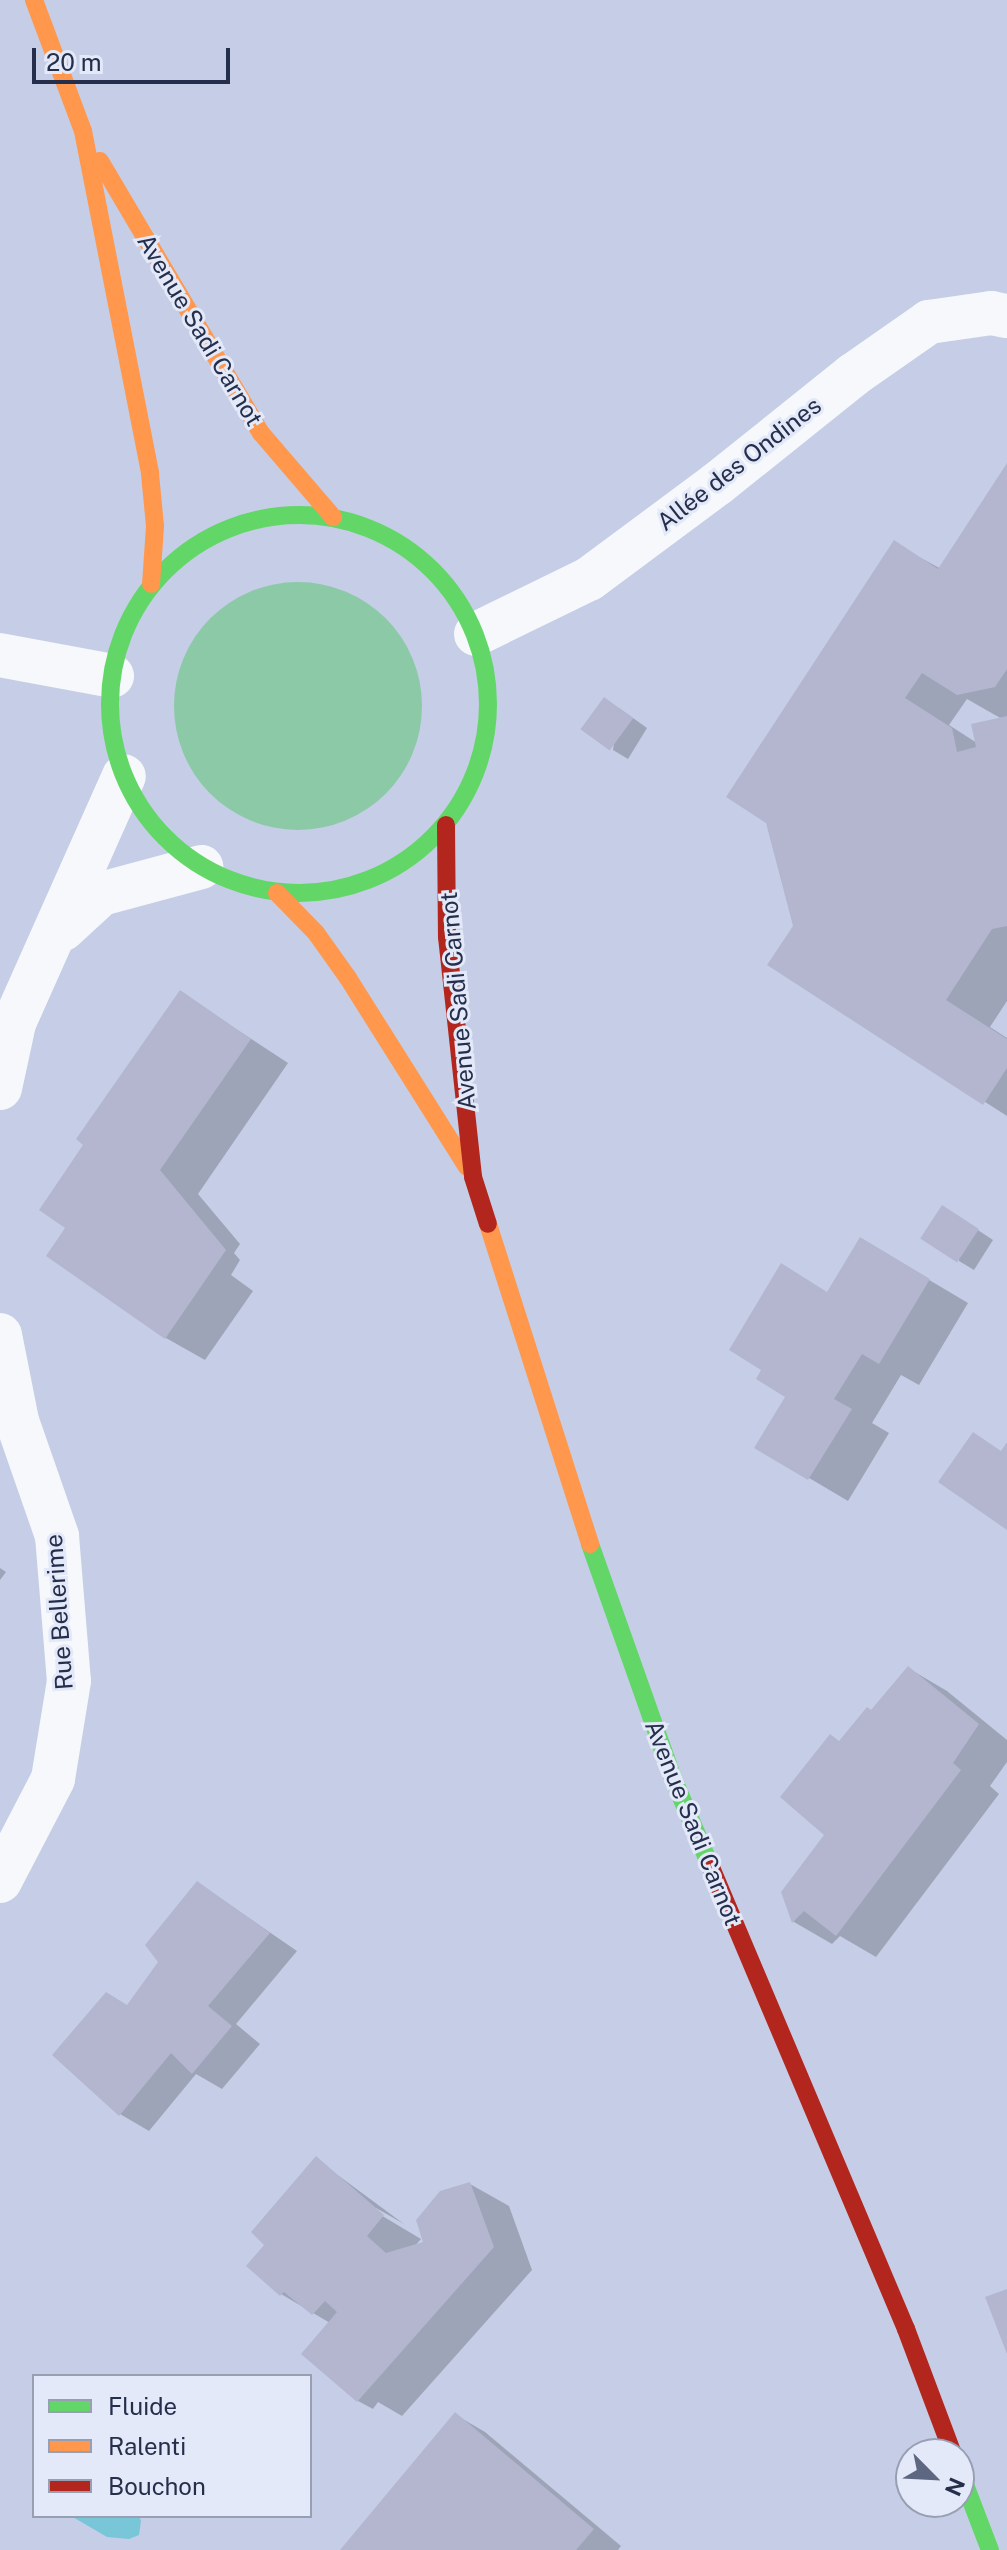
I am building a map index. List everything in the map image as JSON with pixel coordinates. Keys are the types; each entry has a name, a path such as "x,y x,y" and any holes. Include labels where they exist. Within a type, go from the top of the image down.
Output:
{"main road":[{"name":"Avenue Sadi Carnot","path":"34,0 83,131 150,474 155,526 151,584"},
{"name":"Avenue Sadi Carnot","path":"83,131 261,433 333,517"},
{"path":"282,514 333,517 378,531 420,557 452,592 476,634 487,683 487,733 472,782 446,825 411,857 371,880 324,893 277,893 238,884 201,867 155,828 124,776 111,727 112,676 125,627 151,584 189,550 233,526 282,514"},
{"name":"Avenue Sadi Carnot","path":"446,825 447,937 473,1177 551,1428 626,1652 668,1764 906,2329 947,2438"},
{"name":"Avenue Sadi Carnot","path":"277,893 316,933 348,978 473,1177"},
{"path":"975,2511 990,2550"}],"street":[{"name":"Allée des Ondines","path":"476,634 589,579 717,484 853,375 929,322 991,313 1007,316"},
{"path":"0,655 112,676"},
{"path":"0,1088 14,1023 124,776"},
{"path":"52,939 101,894 201,867"},
{"name":"Rue Bellerime","path":"0,1335 17,1421 57,1536 69,1681 53,1779 0,1881"}],"green space":[{"path":"298,582 322,584 346,591 386,618 413,658 420,682 420,730 413,754 386,794 346,821 322,828 298,830 274,828 250,821 210,794 183,754 176,730 174,706 176,682 183,658 210,618 250,591 274,584"}],"water":[{"path":"74,2518 140,2518 139,2535 129,2539 107,2537"}],"building":[{"path":"1007,463 1007,669 995,687 957,695 922,673 905,698 952,728 957,752 976,747 971,724 1007,716 1007,926 992,929 946,1000 1007,1039 1007,1068 983,1105 767,965 793,926 766,823 726,797 894,540 938,569"},
{"path":"604,697 633,718 610,751 580,729"},
{"path":"180,990 251,1039 160,1170 226,1250 165,1339 46,1256 65,1228 39,1210 83,1145 76,1139"},
{"path":"942,1205 979,1229 957,1263 920,1239"},
{"path":"860,1237 930,1279 879,1364 862,1354 834,1399 852,1409 808,1480 754,1448 785,1397 756,1379 761,1370 729,1350 781,1263 827,1292"},
{"path":"973,1432 1001,1451 1007,1442 1007,1530 938,1482"},
{"path":"908,1666 979,1724 953,1763 961,1770 836,1936 804,1911 792,1923 781,1892 824,1835 780,1797 830,1734 839,1741 867,1707 871,1710"},
{"path":"197,1881 270,1933 208,2006 232,2026 192,2074 171,2053 119,2116 52,2055 106,1992 127,2005 158,1962 145,1945"},
{"path":"316,2156 384,2215 367,2236 386,2253 423,2242 416,2220 440,2191 470,2182 494,2247 357,2402 301,2354 337,2312 325,2301 312,2315 284,2292 280,2296 246,2266 264,2245 251,2232"},
{"path":"1007,2289 1007,2354 985,2297"},
{"path":"455,2412 594,2529 576,2550 340,2550"}],"traffic: fast":[{"path":"299,515 336,519 371,529 404,547 433,570 456,599 474,632 484,667 488,704 484,741 474,776 456,809 433,838 404,861 371,879 336,889 299,893 262,889 227,879 194,861 165,838 142,809 124,776 114,741 110,704 114,667 124,632 142,599 165,570 194,547 227,529 262,519 299,515"},
{"path":"590,1544 673,1778 710,1865"},
{"path":"975,2511 990,2550"}],"traffic: slow":[{"path":"34,0 83,131 150,474 155,526 151,584"},
{"path":"100,161 261,433 333,517"},
{"path":"277,893 316,933 348,978 467,1167"},
{"path":"488,1224 590,1544"}],"traffic: jam":[{"path":"446,825 447,937 473,1177 488,1224"},
{"path":"710,1865 906,2329 947,2438"}]}
